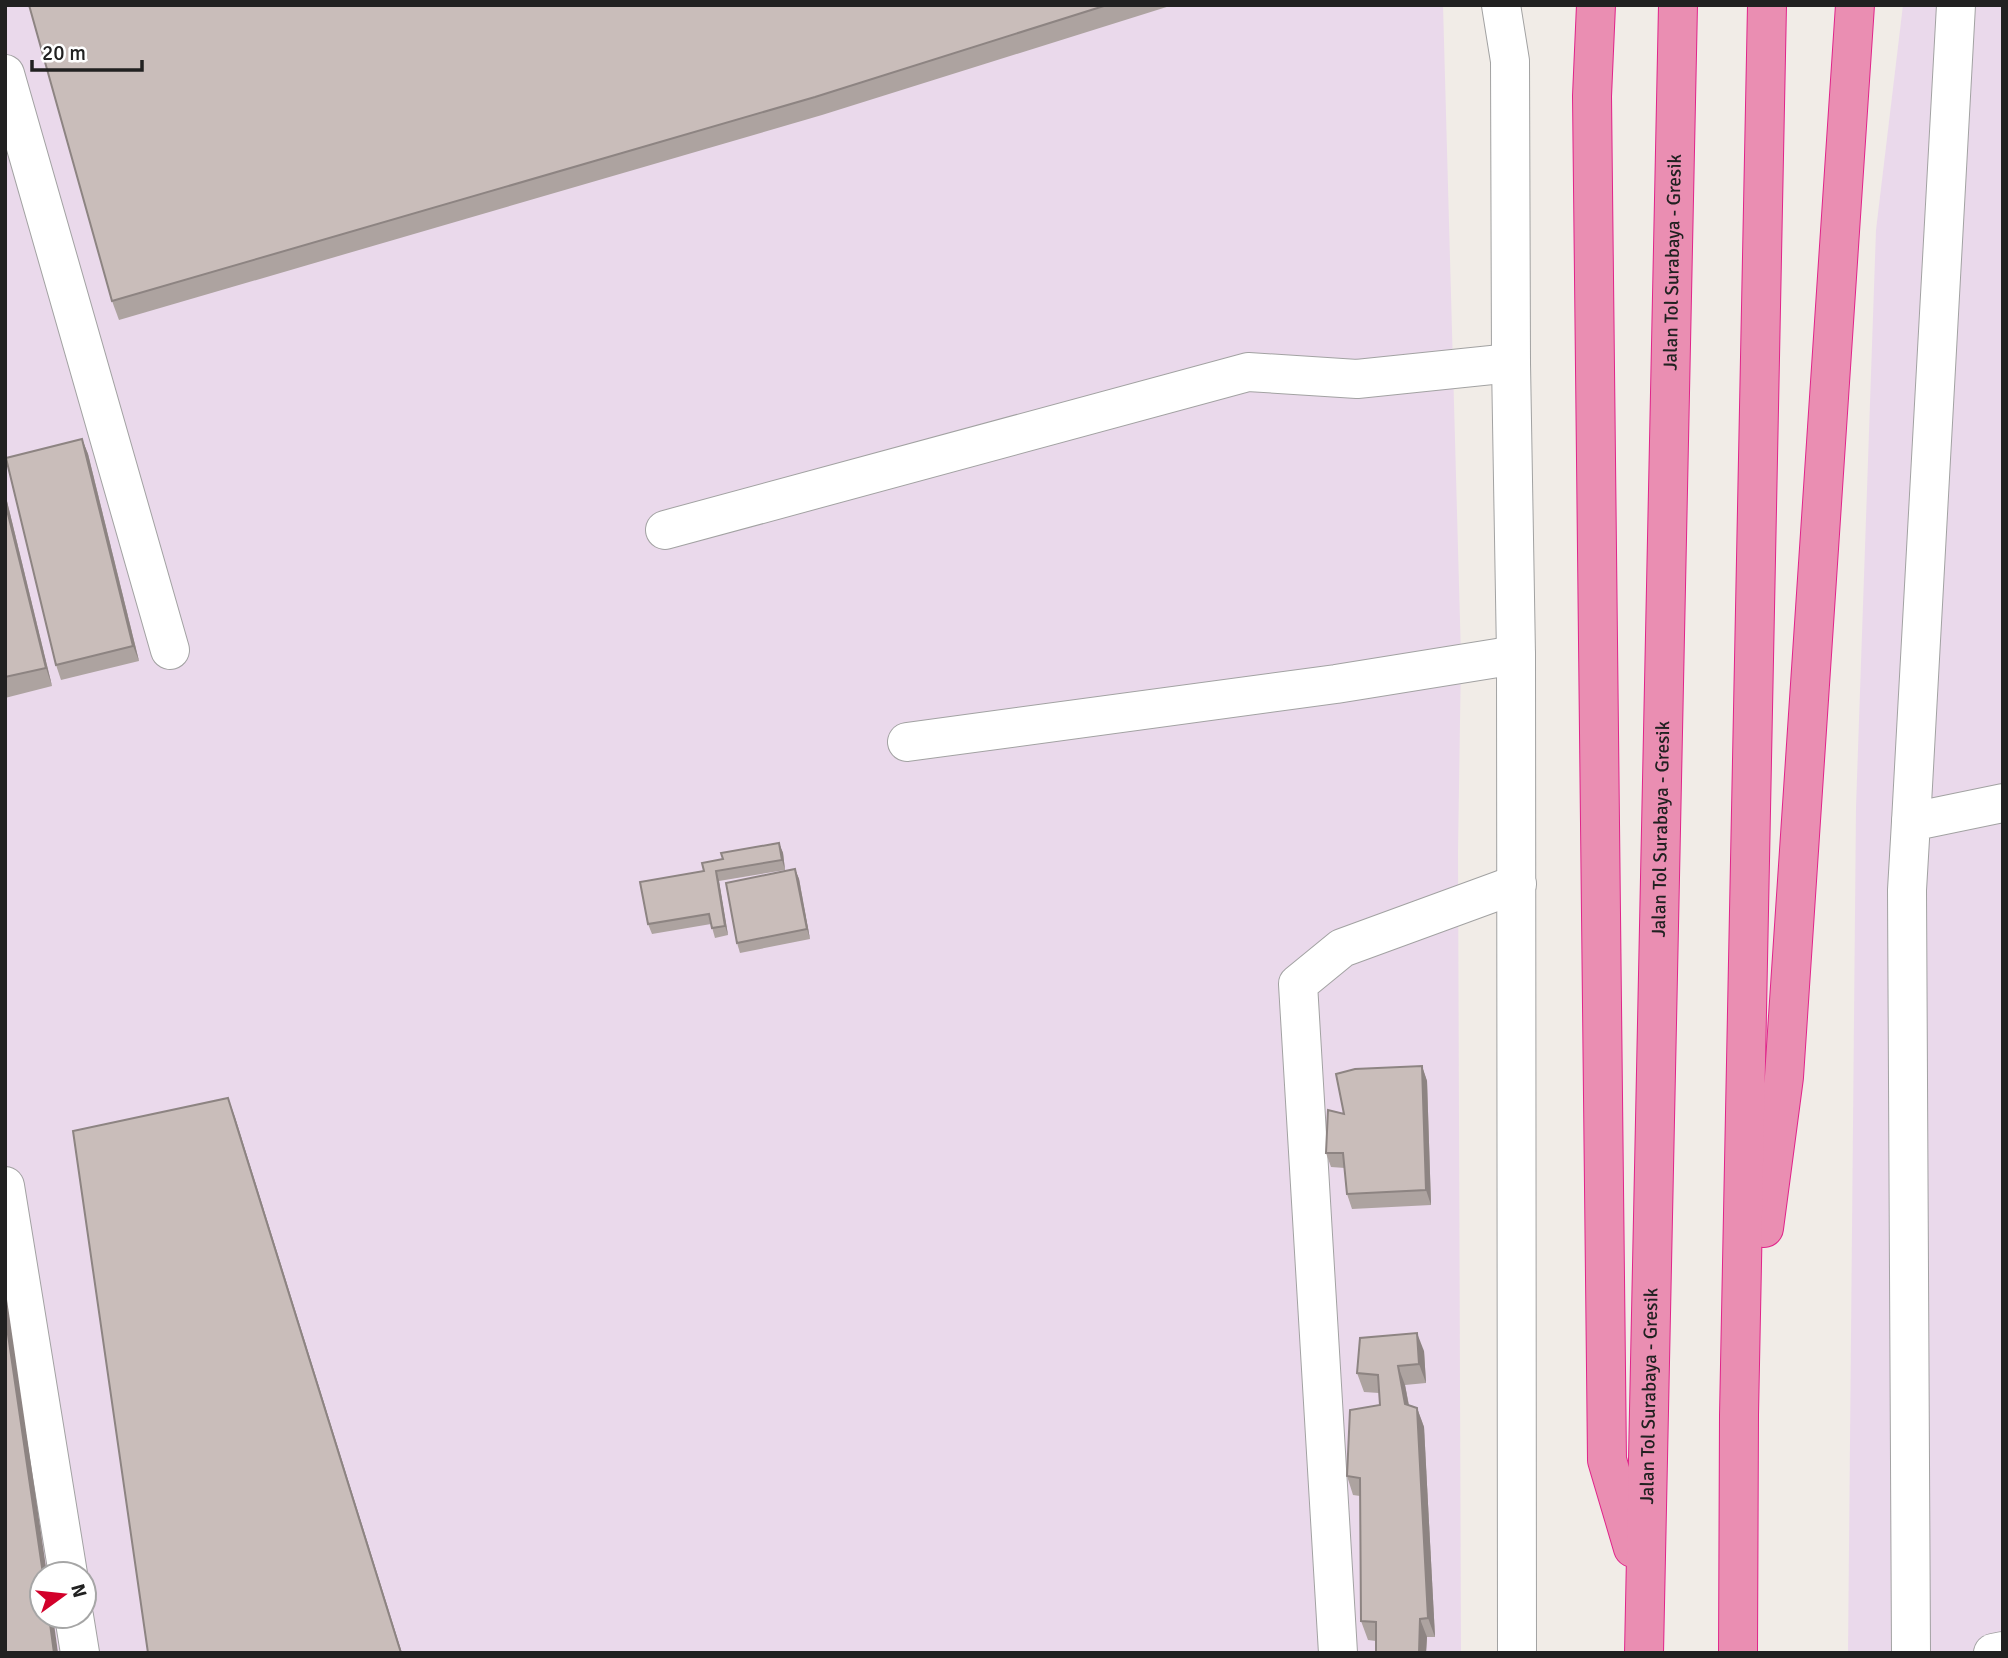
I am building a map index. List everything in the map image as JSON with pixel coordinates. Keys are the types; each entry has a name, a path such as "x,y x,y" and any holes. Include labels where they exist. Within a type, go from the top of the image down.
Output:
{"highway":[{"path":"1575,5 1592,96"},
{"path":"1596,5 1592,96 1607,1460 1644,1583"},
{"name":"Jalan Tol Surabaya - Gresik","path":"1644,1653 1678,5"},
{"path":"1738,1653 1740,1415 1768,5"},
{"path":"1740,1415 1784,1077 1855,5"}],"street":[{"path":"1501,5 1510,61 1516,655 1517,1653"},
{"path":"1910,1653 1907,890 1956,5"},
{"path":"5,74 170,650"},
{"path":"665,530 1248,372 1357,379 1511,363"},
{"path":"907,742 1336,684 1516,655"},
{"path":"1911,822 2003,803"},
{"path":"1338,1653 1298,984 1342,948 1517,884"},
{"path":"6,1182 66,1560"},
{"path":"76,1630 80,1653"},
{"path":"1993,1653 2003,1651"}],"shaded area":[{"path":"5,5 1443,5 1461,657 1458,852 1461,1653 5,1653"},
{"path":"1903,5 2003,5 2003,1653 1848,1653 1856,807 1876,230"}],"building":[{"path":"29,5 1107,5 815,97 112,301"},
{"path":"82,439 133,646 56,665 6,458"},
{"path":"5,502 46,668 5,677"},
{"path":"779,843 782,860 716,871 725,926 712,928 709,914 648,924 640,882 704,871 702,863 723,859 721,853"},
{"path":"795,869 807,929 737,943 726,883"},
{"path":"1422,1066 1426,1190 1347,1194 1343,1153 1326,1153 1328,1110 1344,1114 1336,1074 1355,1069"},
{"path":"228,1098 401,1653 148,1653 73,1131"},
{"path":"5,1314 41,1560 28,1560 28,1630 51,1630 54,1653 5,1653"},
{"path":"1417,1333 1419,1364 1398,1366 1405,1404 1417,1408 1428,1618 1420,1619 1419,1653 1376,1653 1376,1622 1361,1621 1360,1478 1347,1476 1350,1410 1380,1405 1378,1375 1357,1373 1360,1338"}]}
